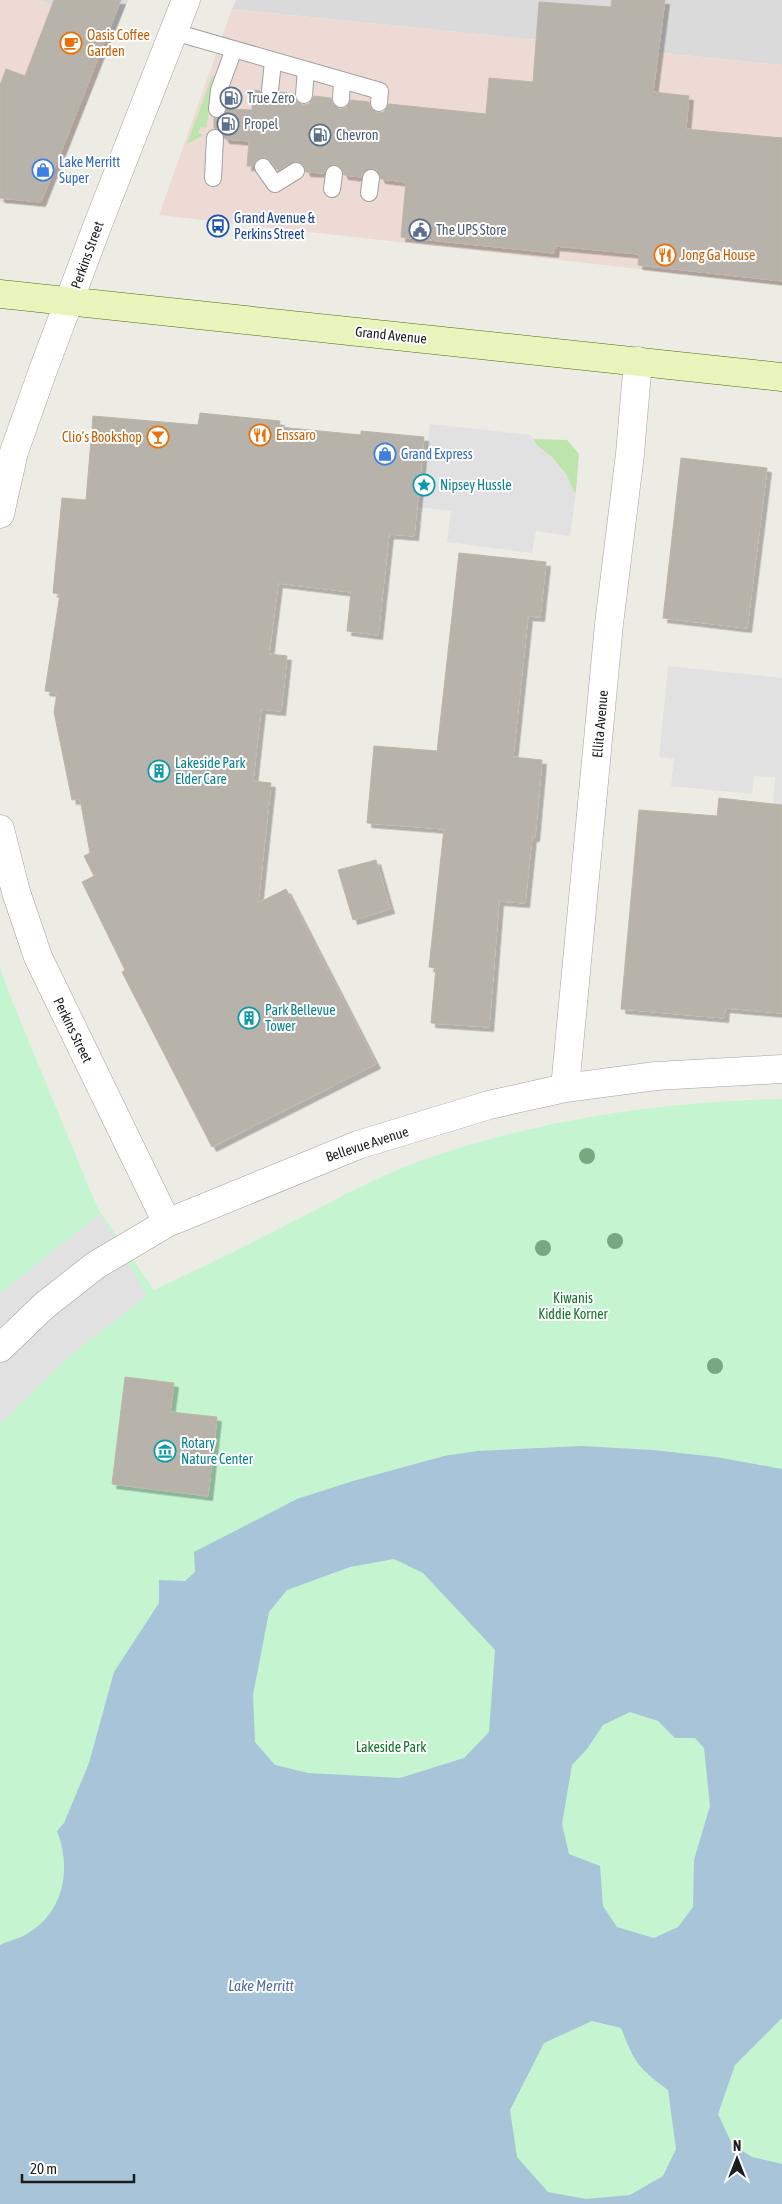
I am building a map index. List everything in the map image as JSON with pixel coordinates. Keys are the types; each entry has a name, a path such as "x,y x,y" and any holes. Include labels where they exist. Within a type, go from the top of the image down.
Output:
{"main road":[{"name":"Grand Avenue","path":"0,294 782,377"}],"street":[{"name":"Perkins Street","path":"0,514 14,452 98,224 186,0"},
{"name":"Ellita Avenue","path":"565,1088 607,644 630,454 638,361"},
{"name":"Perkins Street","path":"0,829 16,892 38,957 166,1223"},
{"name":"Bellevue Avenue","path":"0,1348 45,1305 96,1265 166,1223 358,1145 489,1105 565,1088 656,1076 782,1069"}],"lane":[{"path":"174,32 380,91 379,103"},
{"path":"218,109 219,90 234,49"},
{"path":"270,91 273,61"},
{"path":"304,95 306,70"},
{"path":"341,99 342,80"},
{"path":"212,178 216,138"},
{"path":"264,168 275,184 296,171"}],"shaded area":[{"path":"0,0 39,0 116,30 45,206 0,202"},
{"path":"39,0 128,0 116,30"},
{"path":"236,0 782,0 782,65 232,9"},
{"path":"232,9 782,65 782,285 159,215"},
{"path":"430,424 530,435 534,439 534,443 552,457 566,474 574,492 576,492 570,536 536,531 532,553 447,542 451,511 419,507"},
{"path":"668,666 782,678 782,805 773,804 775,777 754,776 752,794 671,786 674,759 659,757"},
{"path":"100,1214 147,1296 68,1357 0,1424 0,1293"}],"green space":[{"path":"212,76 215,76 206,128 201,127 198,133 204,135 187,144"},
{"path":"534,439 567,440 579,454 576,492 574,492 566,474 534,442"},
{"name":"Lakeside Park","path":"0,967 98,1209 154,1290 372,1181 426,1159 468,1145 511,1133 601,1115 693,1104 782,1099 782,2204 0,2204"}],"water":[{"name":"Lake Merritt","path":"582,1446 653,1450 716,1457 782,1469 782,2018 735,2065 718,2114 732,2144 752,2157 782,2164 782,2204 0,2204 0,1945 22,1936 38,1926 49,1915 56,1903 64,1875 62,1846 57,1831 64,1823 89,1763 114,1672 159,1603 159,1580 185,1581 195,1572 194,1552 297,1499 353,1481 444,1456 477,1451","holes":["394,1559 423,1573 495,1650 489,1732 464,1758 400,1778 308,1773 275,1765 255,1742 253,1695 269,1612 287,1590 350,1567","630,1712 658,1721 675,1738 695,1738 704,1748 710,1806 694,1860 693,1907 678,1927 654,1938 617,1927 603,1906 600,1866 569,1854 562,1824 572,1765 587,1749 603,1725","592,2021 621,2028 638,2064 668,2090 676,2149 663,2176 630,2195 586,2199 548,2192 517,2157 510,2110 544,2043"]}],"building":[{"path":"54,0 121,0 41,202 0,198 0,85 6,69 25,76"},
{"path":"612,0 665,0 653,92 689,96 686,129 782,138 782,281 638,265 639,254 555,246 554,253 401,237 406,182 381,179 377,170 372,168 363,172 361,177 344,175 340,166 335,164 326,168 324,173 306,172 304,165 296,161 276,169 271,161 263,157 257,159 253,166 247,166 249,141 225,139 221,130 214,128 214,118 221,118 227,109 252,110 254,90 260,91 264,99 270,101 275,100 280,92 294,94 295,100 303,105 309,104 314,96 331,98 332,104 340,109 346,108 351,100 369,102 370,108 378,113 384,112 389,104 486,114 489,78 533,82 539,2 611,7"},
{"path":"200,413 280,421 279,427 361,435 361,431 424,437 414,536 389,534 378,635 347,631 351,592 278,583 269,654 287,656 281,711 261,709 253,781 271,783 258,903 286,889 376,1064 212,1147 122,972 125,970 82,882 94,876 84,856 90,853 80,799 72,800 54,712 57,693 45,691 60,594 53,593 62,498 86,500 93,416 198,425"},
{"path":"681,458 767,468 747,628 663,618"},
{"path":"459,553 546,562 540,617 528,616 513,757 542,760 535,837 532,837 525,903 499,901 489,1027 431,1023 436,968 429,967 444,829 367,823 374,746 437,751"},
{"path":"719,798 782,805 782,1013 725,1008 724,1018 621,1009 639,810 717,816"},
{"path":"376,860 390,909 353,920 338,870"},
{"name":"Rotary Nature Center","path":"125,1377 174,1383 170,1412 217,1417 208,1496 112,1484"}],"place":[{"name":"Oasis Coffee Garden","path":"71,43"},
{"name":"True Zero","path":"231,98"},
{"name":"Propel","path":"228,124"},
{"name":"Chevron","path":"320,135"},
{"name":"Lake Merritt Super","path":"43,170"},
{"name":"Grand Avenue & Perkins Street","path":"218,226"},
{"name":"The UPS Store","path":"420,230"},
{"name":"Jong Ga House","path":"665,255"},
{"name":"Enssaro","path":"260,435"},
{"name":"Clio’s Bookshop","path":"158,437"},
{"name":"Grand Express","path":"385,454"},
{"name":"Nipsey Hussle","path":"424,485"},
{"name":"Lakeside Park Elder Care","path":"159,771"},
{"name":"Park Bellevue Tower","path":"249,1018"},
{"name":"Rotary Nature Center","path":"165,1451"}],"park label":[{"name":"Kiwanis Kiddie Korner","path":"573,1306"}]}
